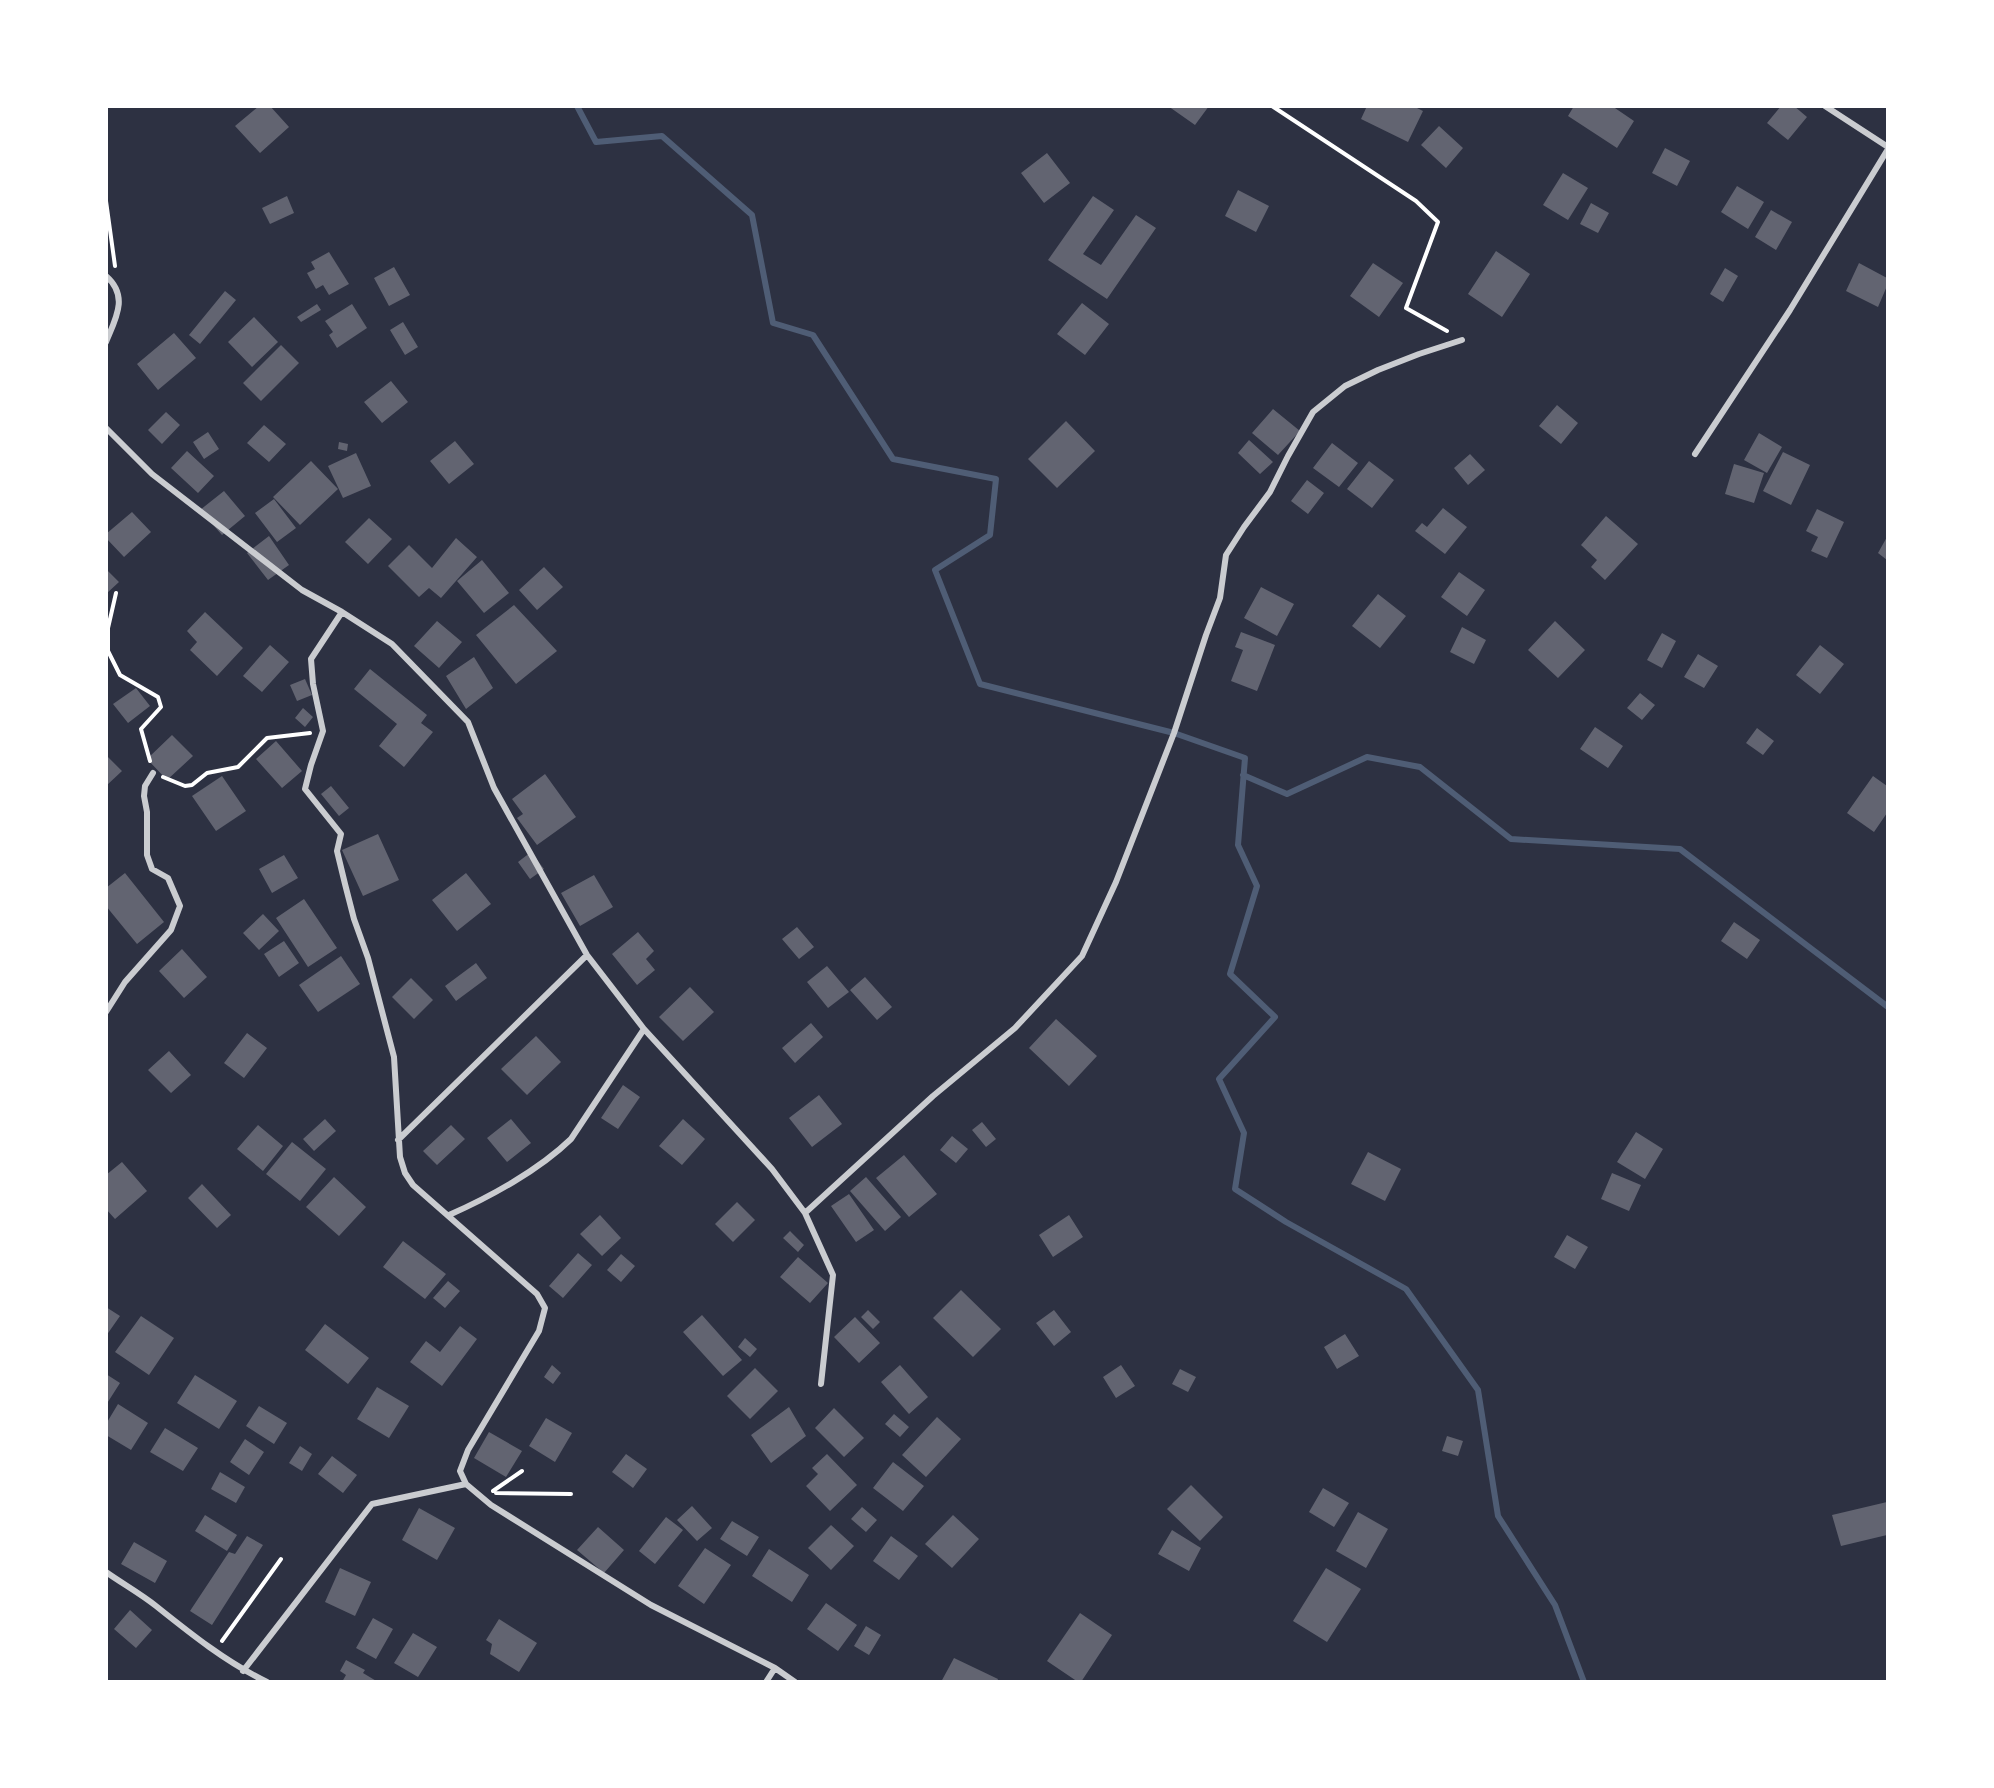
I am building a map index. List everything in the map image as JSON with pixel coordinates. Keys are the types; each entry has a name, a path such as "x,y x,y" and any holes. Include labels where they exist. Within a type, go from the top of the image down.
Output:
{"street":[{"path":"1695,454 1790,310 1887,148 1825,106"},
{"path":"106,276 119,292 120,308 106,342"},
{"path":"805,1213 933,1096 1015,1028 1082,956 1116,882 1170,742 1220,598 1226,555 1270,492 1313,412 1345,386 1378,370 1462,340"},
{"path":"106,428 152,474 302,590 392,644 468,722 494,788 587,955 645,1029 772,1169 805,1213 833,1275 821,1384"},
{"path":"342,612 311,659 313,684 323,731 305,789 341,834 337,850 345,884 368,958 394,1057 400,1157 405,1173 413,1185 537,1294 545,1308 539,1331 468,1450 460,1471 466,1485 491,1505 651,1605 775,1668 795,1682"},
{"path":"106,1012 125,982 171,930 180,906 168,878 152,869 147,855 147,812 144,796 145,786 153,773"},
{"path":"398,1140 587,955"},
{"path":"449,1215 480,1202 556,1153 571,1139 645,1029"},
{"path":"243,1671 372,1504 466,1485"},
{"path":"106,1572 243,1671 267,1682"},
{"path":"766,1682 775,1668"}],"path":[{"path":"1272,106 1416,201 1438,222 1406,308 1462,340"},
{"path":"106,201 119,292"},
{"path":"116,593 108,628 107,650 120,675 158,697 161,707 141,729 153,773 185,786 192,785 207,773 238,766 267,738 323,731"},
{"path":"522,1471 489,1493 571,1494"},
{"path":"215,1651 281,1559"}],"building":[{"path":"259,106 270,106 289,127 260,153 235,126"},
{"path":"1168,106 1209,106 1195,125"},
{"path":"1367,106 1413,106 1423,111 1408,142 1361,119"},
{"path":"1574,106 1612,106 1634,121 1617,148 1568,116"},
{"path":"1781,106 1794,106 1807,117 1788,140 1767,123"},
{"path":"1439,126 1463,148 1446,168 1421,145"},
{"path":"1665,148 1690,161 1677,186 1652,173"},
{"path":"1047,153 1070,183 1044,203 1021,173"},
{"path":"1563,173 1588,188 1568,220 1543,205"},
{"path":"1737,186 1764,202 1748,229 1721,212"},
{"path":"1238,190 1269,206 1256,232 1225,216"},
{"path":"287,196 294,213 270,224 262,208"},
{"path":"1093,196 1114,210 1083,254 1101,265 1136,215 1156,228 1107,299 1048,260"},
{"path":"1591,203 1609,213 1598,233 1580,224"},
{"path":"1771,210 1792,222 1776,250 1755,237"},
{"path":"1496,251 1530,274 1502,317 1468,294"},
{"path":"329,252 349,284 329,295 323,285 316,289 307,273 315,269 311,262"},
{"path":"1373,263 1403,283 1379,317 1350,296"},
{"path":"1859,263 1887,278 1887,286 1878,307 1846,291"},
{"path":"394,267 410,295 389,306 374,278"},
{"path":"1725,268 1738,276 1723,302 1710,294"},
{"path":"225,291 236,300 200,344 189,335"},
{"path":"1082,303 1109,324 1085,355 1057,334"},
{"path":"317,304 321,310 301,322 297,317"},
{"path":"352,304 367,328 337,348 329,335 333,332 325,321"},
{"path":"254,317 278,342 252,367 228,342"},
{"path":"403,322 418,347 405,355 390,330"},
{"path":"174,333 196,358 158,390 137,364"},
{"path":"281,345 299,363 261,401 243,383"},
{"path":"391,381 408,402 382,423 364,402"},
{"path":"1557,405 1578,423 1561,444 1539,426"},
{"path":"1273,409 1300,431 1278,455 1252,433"},
{"path":"166,412 180,425 162,444 148,430"},
{"path":"1066,421 1095,451 1057,488 1028,459"},
{"path":"264,425 286,444 269,462 247,443"},
{"path":"208,432 219,449 204,459 193,442"},
{"path":"1759,433 1782,447 1767,473 1744,460"},
{"path":"1249,440 1273,462 1260,474 1238,453"},
{"path":"455,441 474,464 449,484 430,461"},
{"path":"339,442 348,444 347,451 338,449"},
{"path":"1332,443 1358,463 1339,487 1313,468"},
{"path":"187,451 214,476 198,493 171,468"},
{"path":"1783,452 1810,465 1791,505 1763,491"},
{"path":"356,453 371,486 343,498 328,466"},
{"path":"1470,454 1485,470 1468,485 1454,468"},
{"path":"311,461 338,489 300,525 273,497"},
{"path":"1369,461 1394,480 1372,508 1347,489"},
{"path":"1734,464 1764,473 1754,503 1725,494"},
{"path":"1307,480 1324,493 1308,514 1291,501"},
{"path":"224,491 245,516 222,535 200,510"},
{"path":"274,499 296,528 277,542 255,513"},
{"path":"1443,508 1467,527 1445,554 1415,531 1422,523 1427,527"},
{"path":"1817,509 1844,522 1827,558 1811,551 1818,537 1806,531"},
{"path":"132,512 151,532 124,557 106,538 106,534"},
{"path":"1606,516 1638,544 1605,580 1591,567 1597,560 1581,545"},
{"path":"369,518 392,539 368,564 345,542"},
{"path":"269,536 289,565 268,580 247,553"},
{"path":"1887,537 1887,560 1878,553"},
{"path":"456,538 477,557 441,598 429,588 419,597 388,566 409,545 432,568"},
{"path":"482,560 509,593 484,613 457,581"},
{"path":"544,567 563,587 537,610 519,590"},
{"path":"106,569 119,582 106,594"},
{"path":"1459,572 1485,590 1467,616 1441,597"},
{"path":"1261,587 1294,604 1277,636 1244,618"},
{"path":"1378,594 1406,616 1380,648 1352,626"},
{"path":"514,605 557,651 516,684 476,635"},
{"path":"205,612 243,648 217,676 190,650 197,642 187,631"},
{"path":"437,621 462,642 439,668 414,646"},
{"path":"1555,621 1585,650 1558,678 1528,650"},
{"path":"1462,627 1486,640 1474,664 1450,652"},
{"path":"1241,632 1275,645 1257,691 1231,681 1243,650 1235,647"},
{"path":"1662,633 1676,641 1662,668 1647,660"},
{"path":"270,645 289,662 262,692 243,676"},
{"path":"1820,645 1844,664 1820,694 1796,675"},
{"path":"1698,654 1718,666 1704,688 1684,677"},
{"path":"474,657 493,688 466,709 446,676"},
{"path":"370,669 427,715 421,723 433,732 404,767 379,746 397,724 354,689"},
{"path":"305,679 312,695 297,701 290,685"},
{"path":"136,688 150,706 128,723 113,704"},
{"path":"1640,693 1655,705 1642,720 1627,708"},
{"path":"303,708 313,717 305,727 295,718"},
{"path":"1595,727 1623,746 1608,768 1580,749"},
{"path":"1757,728 1774,741 1763,755 1746,743"},
{"path":"172,735 193,756 167,780 147,759"},
{"path":"276,741 302,771 282,788 256,759"},
{"path":"106,755 122,771 106,786"},
{"path":"545,774 576,817 537,845 517,818 523,814 512,799"},
{"path":"222,776 246,811 216,831 192,796"},
{"path":"1873,776 1887,786 1887,813 1874,832 1847,813"},
{"path":"331,786 349,808 339,816 321,794"},
{"path":"378,834 399,880 363,896 342,850"},
{"path":"531,852 544,869 530,879 518,862"},
{"path":"284,855 298,878 272,893 259,869"},
{"path":"125,873 164,922 137,944 106,906 106,888"},
{"path":"466,873 491,904 457,931 432,900"},
{"path":"594,875 613,907 580,926 561,893"},
{"path":"304,899 337,948 308,967 276,918"},
{"path":"263,914 279,931 259,950 243,933"},
{"path":"1734,922 1760,940 1747,959 1721,941"},
{"path":"797,927 814,947 799,959 782,939"},
{"path":"638,932 654,951 646,959 655,970 637,985 612,954"},
{"path":"284,941 299,963 279,977 264,954"},
{"path":"182,949 207,977 184,998 159,971"},
{"path":"341,956 360,984 318,1012 299,985"},
{"path":"476,963 487,978 456,1001 445,986"},
{"path":"827,966 849,992 828,1008 807,982"},
{"path":"865,977 892,1007 877,1020 850,990"},
{"path":"411,978 433,1000 414,1019 392,997"},
{"path":"690,987 714,1012 683,1041 659,1017"},
{"path":"1056,1019 1097,1056 1069,1086 1029,1048"},
{"path":"811,1023 823,1037 795,1063 782,1048"},
{"path":"247,1033 267,1048 244,1078 224,1063"},
{"path":"536,1036 561,1062 527,1095 501,1069"},
{"path":"169,1051 191,1075 171,1093 148,1070"},
{"path":"623,1085 640,1097 618,1129 601,1118"},
{"path":"819,1095 842,1124 812,1147 789,1118"},
{"path":"325,1119 336,1131 314,1151 303,1139"},
{"path":"511,1119 531,1143 507,1162 487,1138"},
{"path":"683,1119 705,1139 682,1165 659,1146"},
{"path":"982,1122 996,1139 986,1147 972,1130"},
{"path":"258,1125 283,1146 263,1171 237,1149"},
{"path":"451,1125 465,1139 437,1165 423,1151"},
{"path":"1636,1132 1663,1149 1645,1179 1617,1162"},
{"path":"952,1136 968,1149 956,1163 940,1150"},
{"path":"292,1142 326,1169 300,1201 266,1174"},
{"path":"1368,1152 1401,1169 1385,1201 1351,1184"},
{"path":"904,1155 937,1194 909,1217 876,1178"},
{"path":"122,1162 147,1191 115,1219 106,1209 106,1175"},
{"path":"1612,1173 1641,1185 1629,1211 1601,1199"},
{"path":"334,1177 366,1207 339,1236 306,1207"},
{"path":"866,1177 901,1217 885,1231 850,1191"},
{"path":"202,1184 231,1215 217,1228 188,1198"},
{"path":"849,1194 874,1230 856,1242 831,1206"},
{"path":"737,1202 755,1220 733,1242 715,1224"},
{"path":"600,1215 621,1238 602,1256 580,1234"},
{"path":"1069,1215 1083,1237 1053,1257 1039,1235"},
{"path":"790,1231 804,1245 798,1252 783,1238"},
{"path":"1567,1235 1588,1247 1575,1269 1554,1257"},
{"path":"403,1241 446,1274 425,1299 383,1267"},
{"path":"578,1253 592,1265 563,1298 549,1286"},
{"path":"621,1254 635,1266 621,1282 607,1270"},
{"path":"798,1257 828,1283 810,1303 780,1277"},
{"path":"448,1281 460,1291 445,1308 433,1298"},
{"path":"961,1290 1001,1329 973,1357 933,1318"},
{"path":"106,1307 120,1316 106,1336"},
{"path":"868,1310 880,1322 873,1329 861,1317"},
{"path":"1054,1310 1071,1332 1054,1346 1036,1323"},
{"path":"702,1315 742,1360 723,1376 683,1332"},
{"path":"141,1316 174,1338 149,1375 115,1352"},
{"path":"855,1317 880,1343 859,1363 834,1337"},
{"path":"325,1324 369,1358 348,1384 305,1350"},
{"path":"460,1326 477,1339 442,1386 410,1362 426,1341 440,1352"},
{"path":"1345,1334 1359,1356 1337,1369 1324,1347"},
{"path":"745,1338 757,1349 750,1357 738,1347"},
{"path":"552,1365 561,1373 553,1384 544,1377"},
{"path":"900,1365 928,1397 909,1414 881,1382"},
{"path":"1121,1365 1135,1386 1116,1398 1103,1377"},
{"path":"755,1368 778,1391 750,1419 727,1396"},
{"path":"1180,1369 1196,1377 1188,1392 1172,1384"},
{"path":"106,1374 120,1383 106,1405"},
{"path":"195,1375 237,1401 219,1429 177,1403"},
{"path":"377,1387 409,1406 389,1438 357,1419"},
{"path":"118,1404 148,1423 131,1450 106,1435 106,1424"},
{"path":"259,1406 287,1423 274,1444 246,1426"},
{"path":"789,1407 806,1436 771,1463 751,1435"},
{"path":"834,1408 864,1438 844,1457 815,1428"},
{"path":"894,1414 909,1427 900,1437 885,1424"},
{"path":"937,1417 961,1439 926,1477 902,1455"},
{"path":"546,1418 572,1433 555,1462 529,1446"},
{"path":"165,1428 198,1448 183,1471 150,1452"},
{"path":"489,1432 522,1451 506,1477 474,1458"},
{"path":"1447,1436 1463,1441 1458,1456 1442,1451"},
{"path":"245,1439 264,1452 249,1475 230,1462"},
{"path":"300,1446 312,1454 302,1471 289,1463"},
{"path":"626,1454 647,1469 633,1488 612,1472"},
{"path":"827,1454 857,1485 830,1511 806,1486 818,1474 812,1468"},
{"path":"332,1456 357,1475 343,1493 318,1474"},
{"path":"893,1462 924,1486 903,1511 873,1488"},
{"path":"220,1472 245,1487 236,1503 211,1489"},
{"path":"1191,1485 1223,1517 1200,1541 1167,1509"},
{"path":"1323,1488 1349,1503 1334,1527 1309,1512"},
{"path":"1887,1502 1887,1535 1841,1546 1832,1515"},
{"path":"692,1506 712,1528 697,1541 677,1520"},
{"path":"862,1507 877,1520 866,1532 851,1519"},
{"path":"419,1508 455,1528 437,1560 402,1540"},
{"path":"1358,1512 1388,1529 1366,1568 1336,1551"},
{"path":"205,1515 237,1535 227,1551 195,1531"},
{"path":"953,1515 979,1539 952,1568 925,1544"},
{"path":"666,1517 683,1530 655,1564 639,1551"},
{"path":"732,1521 759,1537 747,1556 720,1539"},
{"path":"831,1525 854,1546 831,1570 808,1548"},
{"path":"598,1527 624,1550 604,1573 577,1550"},
{"path":"1172,1530 1201,1548 1189,1571 1158,1554"},
{"path":"247,1536 263,1545 212,1625 190,1611 229,1552 235,1554"},
{"path":"891,1536 918,1556 899,1580 873,1561"},
{"path":"134,1542 167,1561 155,1583 121,1564"},
{"path":"705,1548 731,1565 704,1604 678,1586"},
{"path":"769,1549 809,1575 792,1602 752,1576"},
{"path":"340,1568 371,1582 355,1616 325,1602"},
{"path":"1326,1568 1361,1589 1327,1642 1293,1621"},
{"path":"826,1603 857,1625 838,1651 807,1629"},
{"path":"130,1610 152,1630 136,1648 114,1629"},
{"path":"1080,1613 1112,1635 1081,1682 1078,1682 1047,1661"},
{"path":"373,1618 393,1629 376,1659 356,1648"},
{"path":"499,1619 537,1643 519,1672 490,1654 492,1644 486,1640"},
{"path":"866,1626 881,1635 869,1655 854,1646"},
{"path":"413,1633 437,1647 418,1677 394,1663"},
{"path":"954,1658 998,1679 997,1682 941,1682"},
{"path":"346,1660 365,1670 363,1673 378,1682 342,1682 346,1675 340,1671"}],"waterway":[{"path":"577,106 596,142 662,136 752,215 773,323 813,335 893,459 996,479 990,535 935,570 980,684 1174,733 1245,758 1238,845 1257,886 1230,974 1275,1017 1219,1079 1244,1133 1235,1189 1286,1222 1406,1289 1478,1390 1498,1516 1555,1605 1584,1682"},
{"path":"1243,775 1287,794 1367,757 1420,767 1511,839 1680,849 1888,1007"}]}
